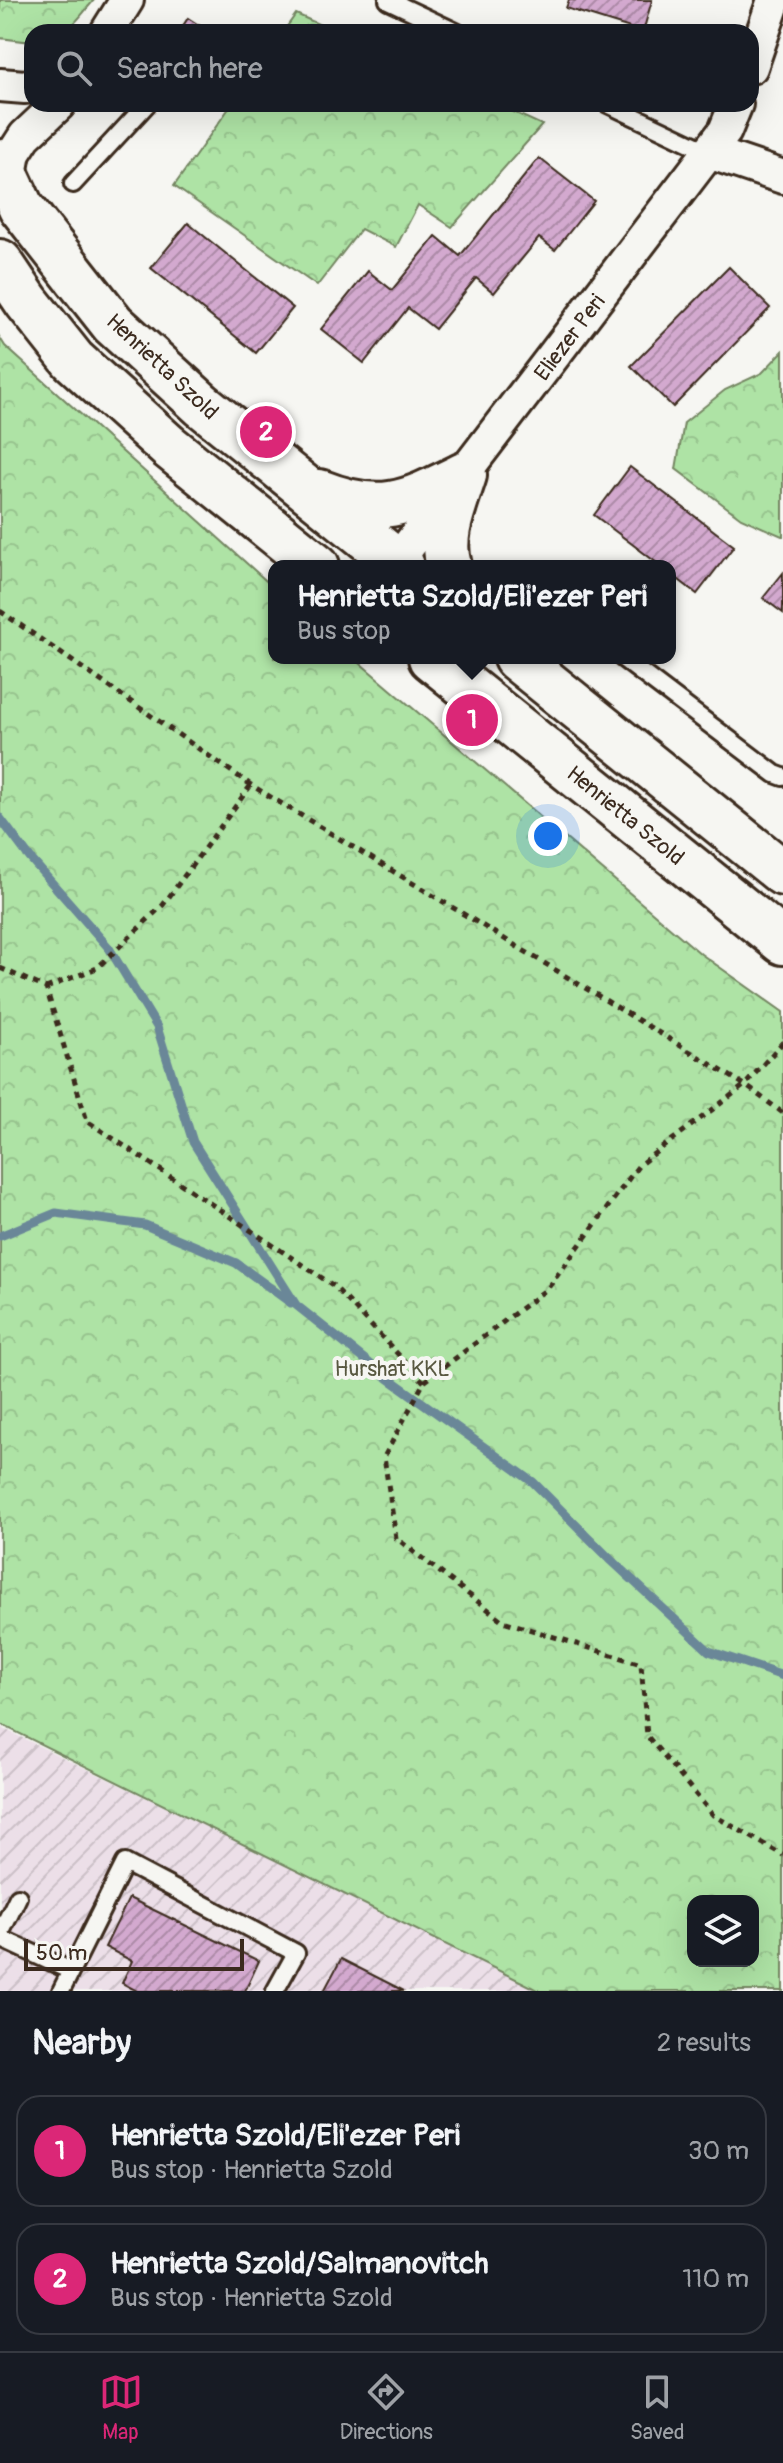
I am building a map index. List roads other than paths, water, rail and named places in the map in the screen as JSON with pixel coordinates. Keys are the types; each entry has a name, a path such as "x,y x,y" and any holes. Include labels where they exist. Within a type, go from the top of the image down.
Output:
{"main road":[{"name":"Henrietta Szold","path":"4,171 21,207 113,324 178,384 391,560"},
{"path":"0,262 27,302 84,371 168,446 310,560"},
{"path":"303,486 340,500 373,506 410,501 464,475"},
{"path":"447,560 448,525 464,475"},
{"name":"Henrietta Szold","path":"438,664 783,942"},
{"path":"523,664 783,873"}],"street":[{"path":"759,44 774,0"},
{"path":"111,24 124,1"},
{"path":"0,85 24,87"},
{"path":"4,171 20,144 51,112"},
{"name":"Eliezer Peri","path":"401,560 725,131 733,112"},
{"path":"709,152 783,177"}],"lane":[{"path":"388,0 439,24"},
{"path":"73,184 140,112"},
{"path":"625,112 709,152"},
{"path":"630,664 783,777"},
{"path":"61,1991 125,1863 296,1953 275,1991"},
{"path":"18,1897 0,1936 71,1971"}],"waterway":[{"path":"0,818 30,858 109,948 157,1027 193,1142 296,1305 388,1378 533,1482 709,1651 783,1676"},
{"path":"0,1236 56,1213 145,1225 236,1263 291,1303"}],"place":[{"name":"Henrietta Szold/Salmanovitch","path":"266,432"},
{"name":"Henrietta Szold/Eli'ezer Peri","path":"472,720"}],"park label":[{"name":"Hurshat KKL","path":"392,1368"}]}
